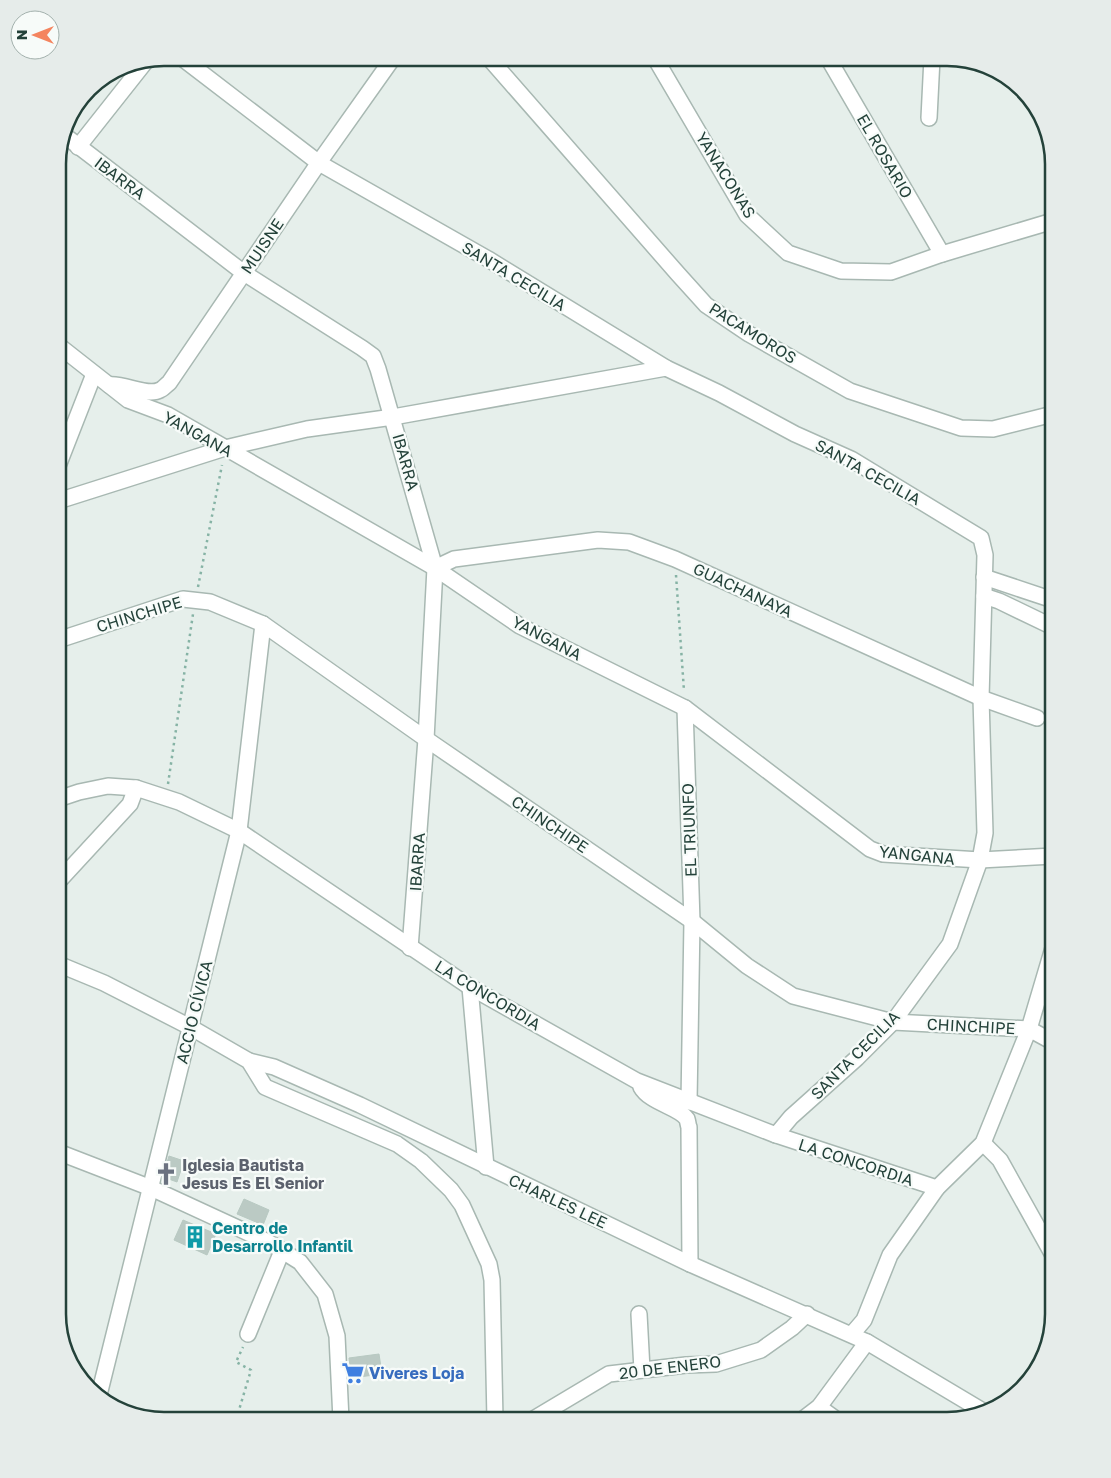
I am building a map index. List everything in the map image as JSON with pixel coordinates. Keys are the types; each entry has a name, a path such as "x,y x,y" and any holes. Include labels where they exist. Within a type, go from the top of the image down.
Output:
{"street":[{"name":"SANTA CECILIA","path":"192,66 318,163 488,259 666,368 719,392 795,434 851,459 982,538 985,554 982,698 985,833 980,860 950,944 893,1022 857,1058 791,1117 776,1136"},
{"name":"MUISNE","path":"109,385 125,385 147,392 159,391 169,382 318,163 387,66"},
{"name":"PACAMOROS","path":"496,66 706,305 749,334 850,391 961,428 993,429 1045,416"},
{"name":"YANACONAS","path":"660,66 747,215 788,253 841,271 891,272 942,254 1045,224"},
{"name":"EL ROSARIO","path":"833,66 942,254"},
{"path":"929,118 932,66"},
{"path":"78,147 139,70"},
{"name":"IBARRA","path":"70,140 244,273 362,348 372,356 378,369 435,568 426,739 410,948"},
{"name":"YANGANA","path":"66,351 128,400 168,415 435,568 520,626 685,708 870,849 883,854 980,860 1045,856"},
{"path":"66,498 225,448 307,429 393,417 666,368"},
{"path":"66,446 94,374"},
{"name":"GUACHANAYA","path":"435,568 454,559 598,540 629,542 675,558 982,698 1037,718"},
{"path":"984,577 1045,597"},
{"path":"984,596 1000,601 1045,623"},
{"name":"CHINCHIPE","path":"66,637 183,599 210,602 263,624 426,739 692,921 747,966 793,996 893,1022 1030,1030 1045,1038"},
{"name":"ACCIO CÍVICA","path":"101,1388 239,831 263,624"},
{"name":"EL TRIUNFO","path":"685,708 692,921 689,1102"},
{"name":"LA CONCORDIA","path":"66,796 108,786 136,788 179,802 239,831 470,987 637,1081 776,1136 937,1188"},
{"path":"66,873 130,804 136,788"},
{"path":"66,967 104,983 190,1027 248,1061 265,1087 397,1144 439,1177 462,1205 489,1264 492,1280 495,1412"},
{"path":"852,1334 864,1320 890,1255 937,1188 983,1143 1030,1030 1045,979"},
{"path":"470,987 486,1167"},
{"name":"CHARLES LEE","path":"248,1061 274,1067 360,1105 690,1264 852,1334 976,1407"},
{"path":"637,1081 642,1090 648,1095 687,1120 689,1127 690,1264"},
{"path":"983,1143 1000,1160 1045,1239"},
{"path":"66,1155 151,1188 268,1242 300,1262 326,1294 336,1336 341,1412"},
{"path":"248,1334 282,1251"},
{"path":"639,1314 642,1370"},
{"name":"20 DE ENERO","path":"546,1412 610,1374 686,1365 716,1364 761,1350 792,1328 807,1314"},
{"path":"812,1412 819,1406 867,1342"},
{"path":"819,1406 827,1412"}],"path":[{"path":"167,798 195,599 225,448"},
{"path":"675,558 685,708"},
{"path":"238,1412 251,1370 236,1362 248,1334"}],"building":[{"path":"169,1156 184,1161 177,1182 166,1178 164,1172"},
{"path":"244,1199 269,1210 263,1225 237,1214"},
{"name":"Centro de Desarrollo Infantil","path":"183,1220 216,1234 207,1255 174,1240"},
{"path":"379,1354 382,1374 351,1378 349,1358"}],"place":[{"name":"Iglesia Bautista Jesus Es El Senior","path":"166,1174"},
{"name":"Centro de Desarrollo Infantil","path":"195,1237"},
{"name":"Viveres Loja","path":"353,1373"}]}
